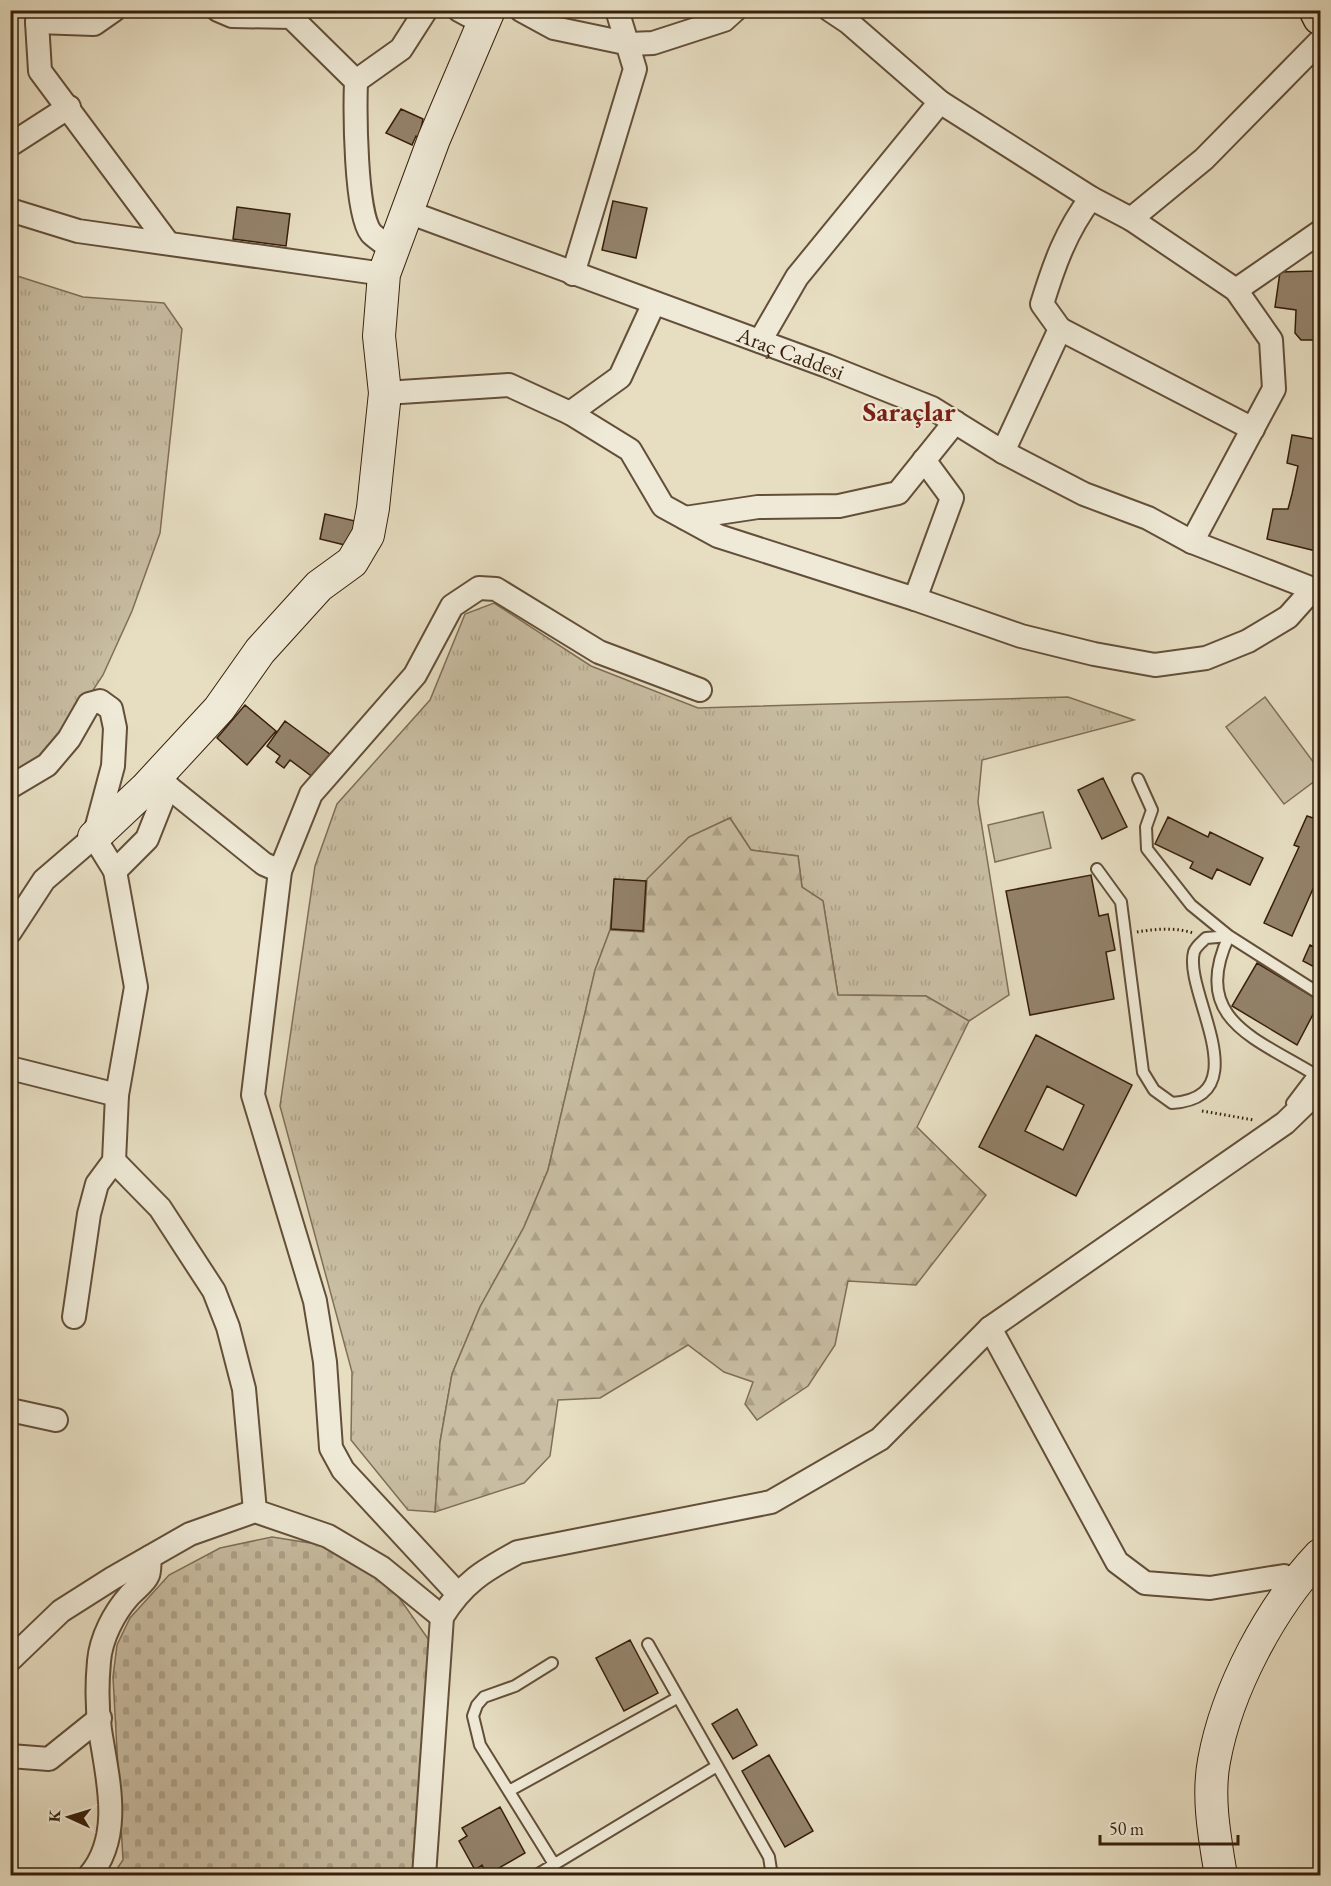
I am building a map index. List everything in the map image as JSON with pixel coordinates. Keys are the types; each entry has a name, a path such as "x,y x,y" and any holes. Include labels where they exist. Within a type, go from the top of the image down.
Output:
{"main road":[{"path":"1316,10 1320,18"},
{"path":"94,837 162,781 219,709 260,651 319,586 352,562 368,535 385,393 380,336 389,262 477,15"},
{"path":"1221,1875 1211,1800 1214,1761 1229,1710 1271,1617 1294,1583 1320,1555"}],"street":[{"path":"114,10 94,24 42,16 40,71 168,243"},
{"path":"218,10 232,16 291,17 356,81 354,143 366,219 370,232 389,262"},
{"path":"356,81 401,50 426,10"},
{"path":"521,10 554,28 630,44 663,40 724,20 735,10"},
{"path":"573,274 635,69 630,44 617,10"},
{"path":"830,10 848,22 940,102 1091,198 1131,219 1236,290 1271,340 1274,389 1192,542"},
{"path":"1131,219 1204,159 1320,41"},
{"path":"759,341 797,277 940,102"},
{"path":"10,145 69,107"},
{"path":"1091,198 1075,220 1058,254 1042,304 1060,329 1253,429"},
{"path":"10,210 78,231 168,243 389,262"},
{"name":"Araç Caddesi","path":"408,212 759,341 932,408 1003,452 1084,494 1148,518 1192,542 1317,590"},
{"path":"1236,290 1320,232"},
{"path":"570,413 620,377 654,303"},
{"path":"1003,452 1060,329"},
{"path":"385,393 509,385 570,413 630,450 663,506 718,536 915,599 1021,636 1094,654 1155,665 1206,658 1248,641 1288,617 1317,590"},
{"path":"685,518 758,507 839,506 898,493 955,422"},
{"path":"915,599 952,498 924,460"},
{"path":"457,1593 343,1470 331,1448 325,1362 315,1301 253,1095 280,871 311,794 415,675 452,606 479,588 496,589 599,652 700,690"},
{"path":"10,787 47,765 69,739 89,704 100,701 111,709 115,728 113,766 94,837 44,880 10,932"},
{"path":"115,871 147,839 162,781 264,864 280,871"},
{"path":"74,1317 89,1214 97,1184 114,1161 117,1095 136,987 115,871 94,837"},
{"path":"10,1068 117,1095"},
{"path":"424,1875 442,1617 457,1593 486,1570 518,1552 771,1502 880,1439 990,1328 1285,1124 1320,1089"},
{"path":"114,1161 160,1208 214,1291 228,1327 244,1389 255,1511"},
{"path":"990,1328 1117,1562 1145,1583 1210,1588 1284,1576 1294,1583"},
{"path":"10,1410 56,1420"},
{"path":"10,1660 61,1611 190,1534 255,1511 328,1536 382,1568 442,1617"},
{"path":"89,1875 96,1868 105,1843 111,1791 100,1718 99,1661 103,1641 118,1612 148,1575 150,1557"},
{"path":"10,1756 48,1759 100,1718"}],"lane":[{"path":"1138,780 1152,810 1146,826 1147,849 1191,905 1229,936 1320,994"},
{"path":"1097,869 1121,902 1143,1072 1154,1090 1172,1103 1193,1102 1208,1088 1214,1067 1214,1044 1192,965 1194,949 1206,938 1229,936"},
{"path":"1229,936 1220,955 1218,975 1218,995 1225,1014 1239,1028 1314,1074 1289,1106"},
{"path":"648,1644 769,1857 772,1875"},
{"path":"552,1663 515,1686 484,1697 477,1705 473,1716 480,1745 554,1864"},
{"path":"509,1791 677,1698"},
{"path":"537,1875 717,1766"}],"path":[{"path":"1125,934 1154,929 1185,930 1206,938"},
{"path":"1193,1102 1203,1111 1255,1120"}],"green space":[{"path":"11,274 83,297 164,303 182,329 160,533 132,611 103,675 55,748 11,785"},
{"path":"494,603 591,666 698,708 1068,697 1134,720 982,760 978,802 1009,995 969,1021 926,996 838,995 823,901 802,887 798,856 751,850 730,818 689,837 646,881 615,879 610,930 595,971 548,1170 524,1227 480,1307 452,1374 440,1442 435,1512 408,1510 351,1440 352,1372 280,1106 315,866 337,804 430,700 465,614"},
{"path":"1265,697 1320,771 1320,777 1284,804 1226,727"},
{"path":"1043,812 1051,848 995,862 988,825"},
{"path":"730,818 751,850 798,856 802,887 823,901 838,995 926,996 969,1021 917,1127 986,1195 916,1285 848,1281 835,1345 808,1386 757,1420 745,1404 753,1382 724,1372 688,1345 600,1398 558,1400 550,1456 524,1483 435,1512 440,1442 452,1374 480,1307 524,1227 548,1170 595,970 610,930 644,932 647,879 689,837"},
{"path":"272,1537 323,1545 373,1572 393,1589 431,1643 418,1875 112,1876 123,1860 113,1677 117,1645 130,1618 169,1575 220,1548"}],"building":[{"path":"401,109 423,119 419,138 416,136 412,145 386,133"},
{"path":"613,201 647,208 636,258 602,250"},
{"path":"237,207 290,214 286,246 233,239"},
{"path":"1320,268 1320,330 1315,340 1301,340 1295,333 1296,310 1275,307 1280,272 1316,271"},
{"path":"1292,435 1320,440 1320,552 1267,539 1273,509 1288,509 1292,494 1298,466 1287,463"},
{"path":"325,514 355,521 349,546 320,539"},
{"path":"245,705 276,731 247,765 217,738"},
{"path":"285,721 335,758 318,781 290,760 284,768 276,762 280,756 267,746"},
{"path":"1103,778 1127,827 1102,839 1078,790"},
{"path":"1320,802 1320,873 1292,936 1264,923 1299,847 1294,845 1307,816 1313,818"},
{"path":"1168,817 1208,837 1210,832 1263,858 1250,885 1217,869 1212,879 1190,868 1193,862 1155,844"},
{"path":"1091,875 1099,916 1108,914 1115,950 1106,952 1114,999 1030,1015 1006,891"},
{"path":"614,879 646,881 643,931 611,929"},
{"path":"1310,945 1320,950 1320,970 1303,961"},
{"path":"1257,963 1320,1001 1297,1045 1232,1006"},
{"path":"1036,1035 1132,1085 1076,1196 979,1147","holes":["1047,1086 1084,1105 1063,1150 1025,1131"]},
{"path":"630,1640 658,1693 624,1711 596,1658"},
{"path":"737,1709 757,1745 733,1759 712,1724"},
{"path":"769,1755 813,1831 785,1847 742,1771"},
{"path":"500,1807 525,1853 487,1875 482,1865 475,1870 459,1841 467,1836 462,1828"}],"district":[{"name":"Saraçlar","path":"909,411"}]}
